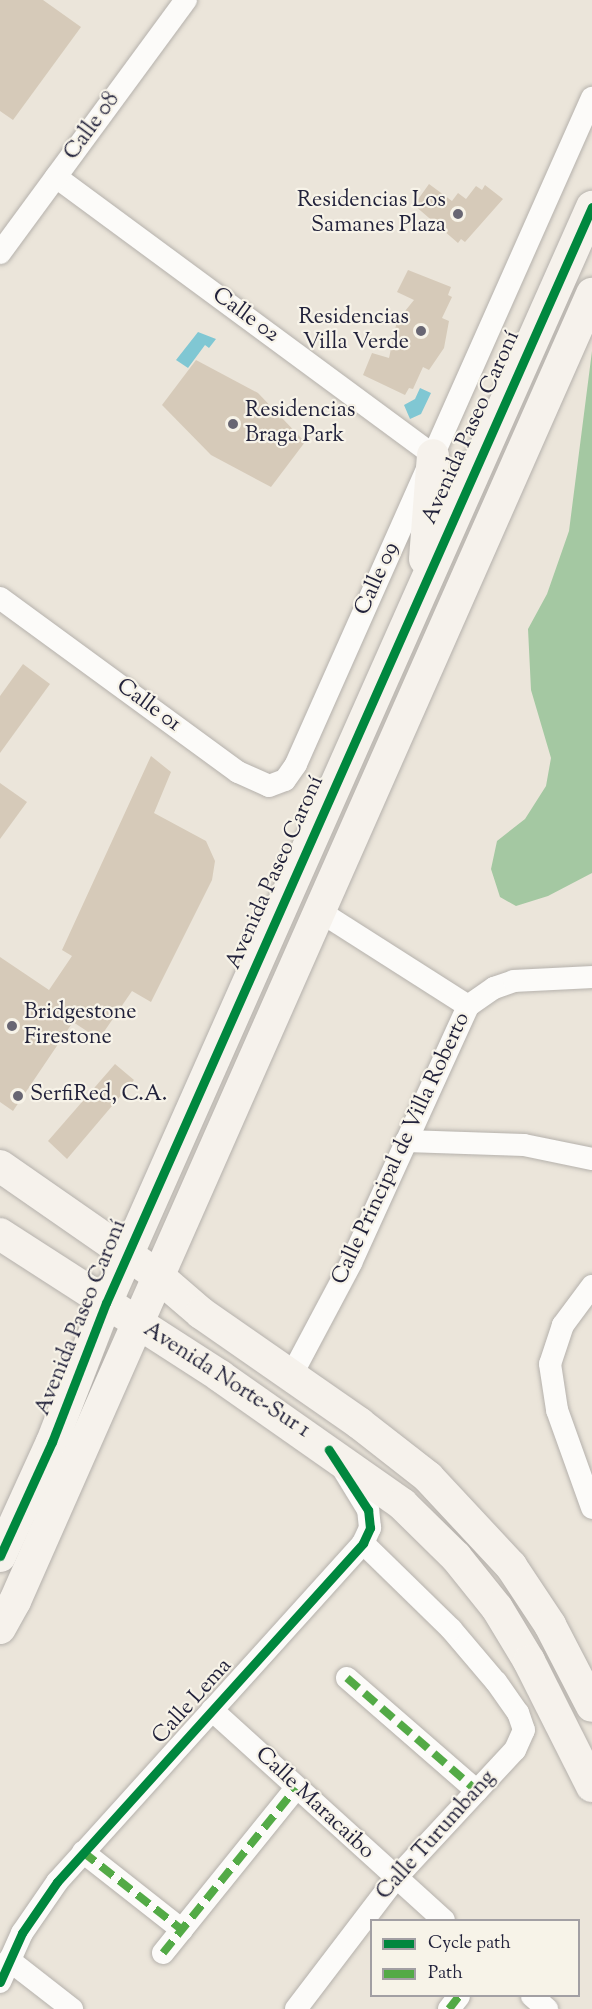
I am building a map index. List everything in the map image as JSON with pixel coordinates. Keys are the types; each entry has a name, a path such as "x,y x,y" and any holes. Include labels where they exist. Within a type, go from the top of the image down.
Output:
{"street":[{"name":"Calle 08","path":"0,253 186,0"},
{"name":"Calle 09","path":"296,764 592,98"},
{"name":"Calle 02","path":"56,177 433,455"},
{"name":"Avenida Paseo Caroní","path":"0,1556 52,1442 106,1303 592,207"},
{"path":"0,1628 592,294"},
{"path":"421,592 433,455"},
{"name":"Calle 01","path":"0,598 257,783 279,784 296,764"},
{"path":"319,911 468,1006"},
{"name":"Calle Principal de Villa Roberto","path":"291,1376 351,1263 468,1006 494,988 514,981 592,977"},
{"path":"406,1141 524,1145 553,1148 592,1159"},
{"name":"Avenida Norte-Sur 1","path":"0,1166 158,1276 201,1313 398,1452 486,1536 550,1624 592,1706"},
{"path":"70,1215 107,1222 150,1204"},
{"name":"Avenida Norte-Sur 1","path":"0,1234 196,1360 329,1450 402,1504 480,1584 529,1660 592,1786"},
{"path":"172,1242 174,1277 201,1313"},
{"path":"592,1286 562,1325 550,1364 557,1410 592,1508"},
{"path":"108,1388 146,1359 168,1356 196,1360"},
{"path":"329,1450 368,1510 370,1528 363,1543"},
{"name":"Calle Lema","path":"0,1982 9,1960 39,1907 83,1851 363,1543"},
{"name":"Calle Turumbang","path":"296,2009 396,1879 515,1750 524,1730 518,1713 496,1682 451,1629 363,1543"},
{"path":"346,1678 477,1791"},
{"name":"Calle Maracaibo","path":"212,1710 443,1919"},
{"path":"163,1953 296,1788"},
{"path":"83,1851 182,1930"},
{"path":"9,1960 72,2009"},
{"path":"534,1997 547,2009"}],"green space":[{"path":"592,351 592,873 548,896 516,906 500,897 491,869 497,841 525,819 546,786 551,758 531,690 528,629 547,594 569,531"}],"water":[{"path":"198,332 216,339 209,348 205,345 188,368 176,360"},
{"path":"420,388 431,393 421,414 410,419 404,405 415,399"}],"building":[{"path":"0,0 43,0 81,27 13,120 0,111"},
{"name":"Residencias Los Samanes Plaza","path":"429,184 452,201 458,193 466,199 476,186 482,190 485,185 503,199 465,242 461,239 458,243 414,205"},
{"name":"Residencias Villa Verde","path":"408,270 451,287 448,295 452,297 442,318 449,321 444,348 429,370 423,367 413,389 409,388 405,395 363,375 372,353 389,358 397,321 414,300 397,292"},
{"name":"Residencias Braga Park","path":"196,360 258,393 305,442 271,487 211,455 162,405"},
{"path":"23,664 50,684 0,753 0,696"},
{"path":"151,756 171,772 154,813 206,841 215,861 212,880 151,1002 132,991 99,1039 73,1022 13,1111 0,1102 0,957 49,990 72,956 62,950"},
{"path":"0,783 27,802 0,839"},
{"path":"115,1064 134,1080 67,1159 48,1141"}],"marked path":[{"path":"347,1678 477,1791"},
{"path":"163,1953 296,1788"},
{"path":"83,1852 182,1930"},
{"path":"449,2009 458,1997"}],"cycle path":[{"path":"0,1556 52,1442 106,1303 592,207"},
{"path":"0,1982 22,1933 57,1882 363,1543 370,1528 368,1510 329,1450"}],"place":[{"name":"Residencias Los Samanes Plaza","path":"458,214"},
{"name":"Residencias Villa Verde","path":"421,331"},
{"name":"Residencias Braga Park","path":"233,424"},
{"name":"Bridgestone Firestone","path":"12,1026"},
{"name":"SerfiRed, C.A.","path":"18,1096"}]}
